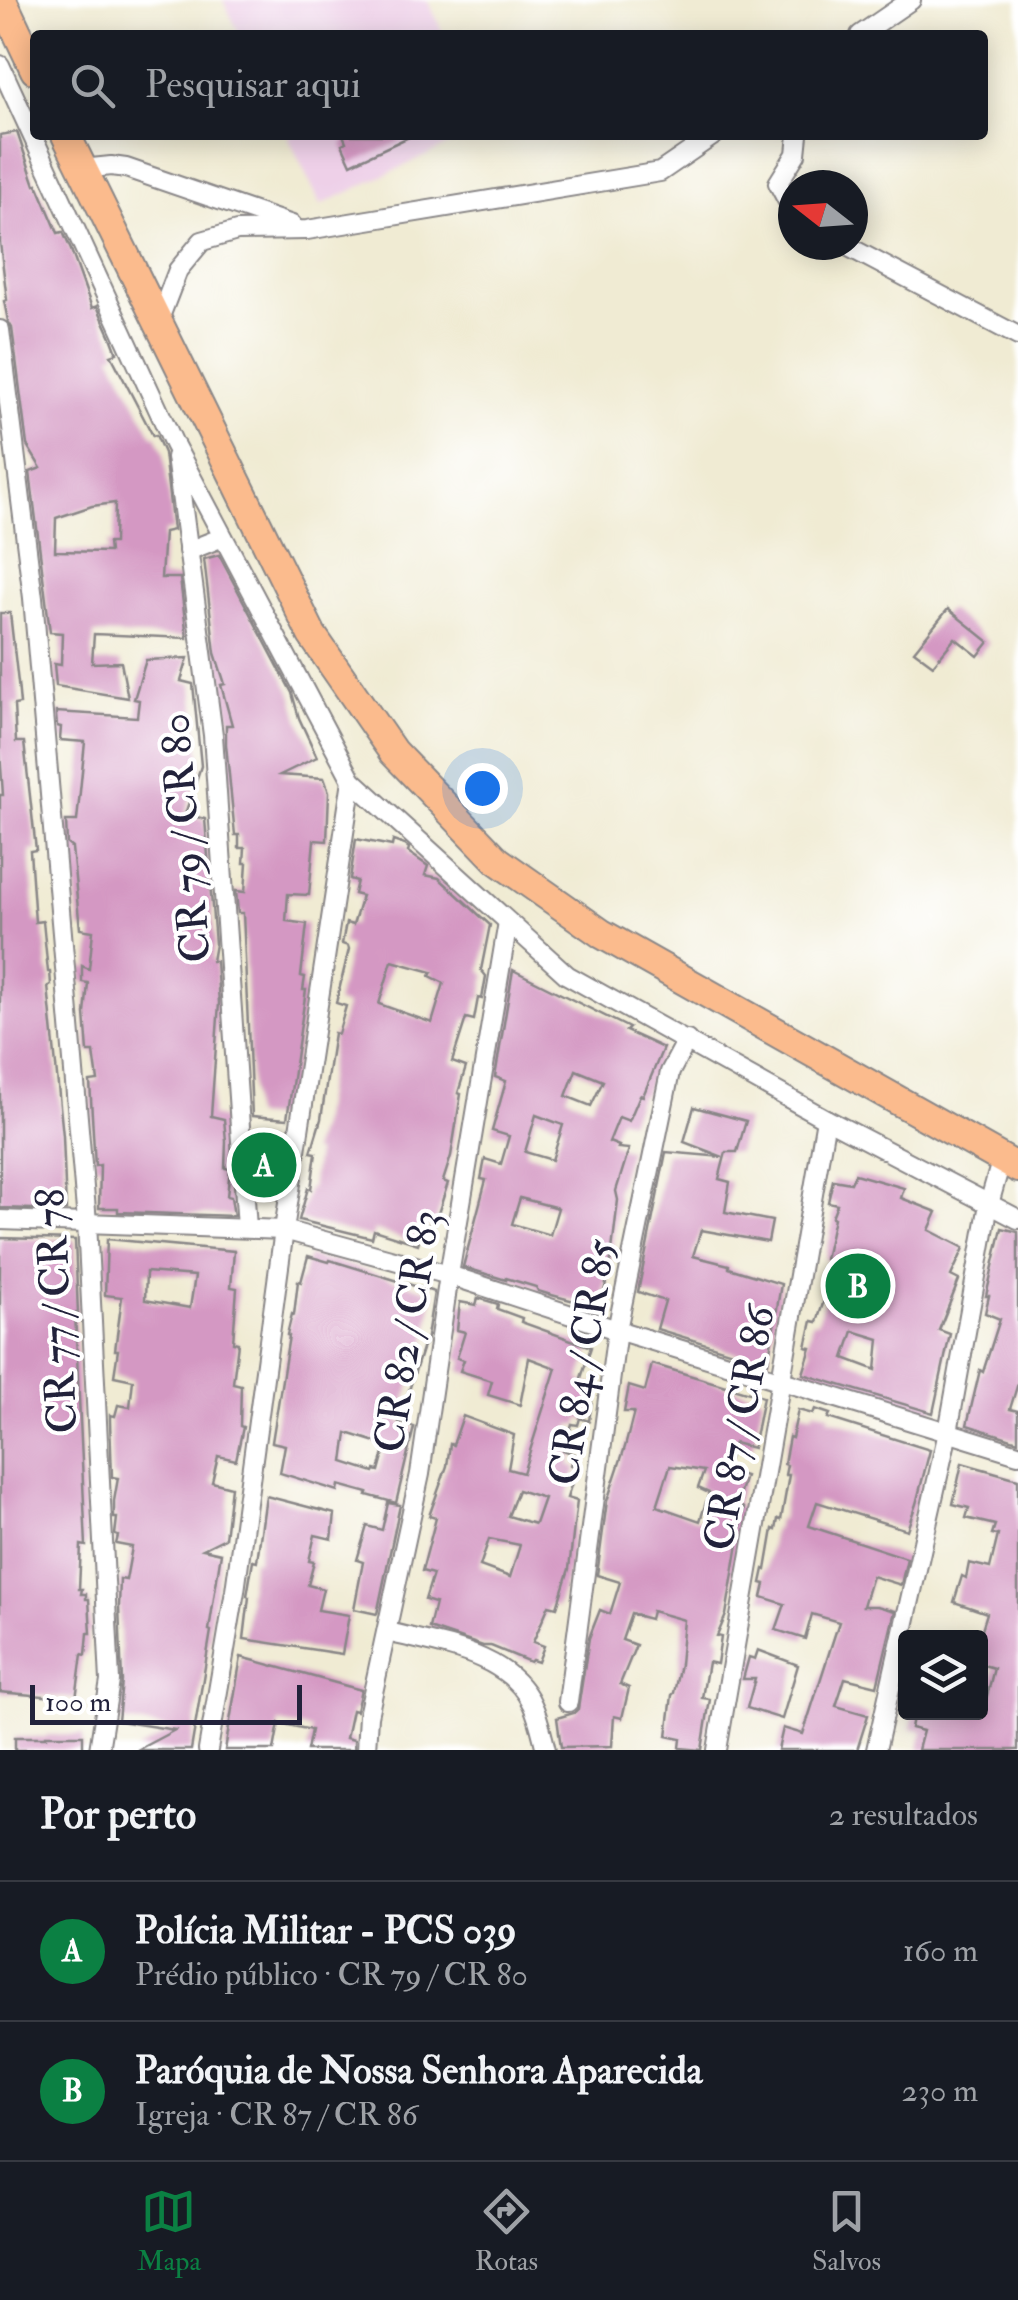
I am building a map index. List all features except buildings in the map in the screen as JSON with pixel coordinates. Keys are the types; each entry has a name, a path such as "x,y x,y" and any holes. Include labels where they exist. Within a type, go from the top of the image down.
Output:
{"main road":[{"path":"2,0 30,59"},
{"path":"68,140 312,635 393,752 498,862 602,934 1010,1163"}],"street":[{"path":"867,30 910,0"},
{"path":"0,65 30,130"},
{"path":"34,140 174,444 352,780 567,975 826,1119 1018,1219"},
{"path":"158,322 178,270 202,241 237,231 307,230 660,172 707,140"},
{"path":"786,170 796,154 797,140"},
{"path":"82,169 126,168 307,230"},
{"path":"868,257 1018,336"},
{"name":"CR 77 / CR 78","path":"0,330 33,598 86,1222 110,1681 100,1750"},
{"name":"CR 79 / CR 80","path":"174,444 213,735 247,1228"},
{"path":"188,551 223,537"},
{"path":"208,1750 352,780"},
{"name":"CR 82 / CR 83","path":"366,1750 368,1716 420,1474 448,1275 508,922"},
{"name":"CR 84 / CR 85","path":"568,1702 617,1330 670,1072 687,1040"},
{"name":"CR 87 / CR 86","path":"718,1750 826,1119"},
{"path":"876,1750 948,1432 989,1204 1010,1163"},
{"path":"0,1220 284,1230 448,1275 1018,1454"},
{"path":"388,1632 465,1652 515,1679 532,1703 546,1750"}],"shaded area":[{"path":"223,0 427,0 442,30 238,30"},
{"path":"289,140 459,140 321,205"}],"place":[{"name":"Polícia Militar - PCS 039","path":"264,1165"},
{"name":"Paróquia de Nossa Senhora Aparecida","path":"858,1286"}]}
